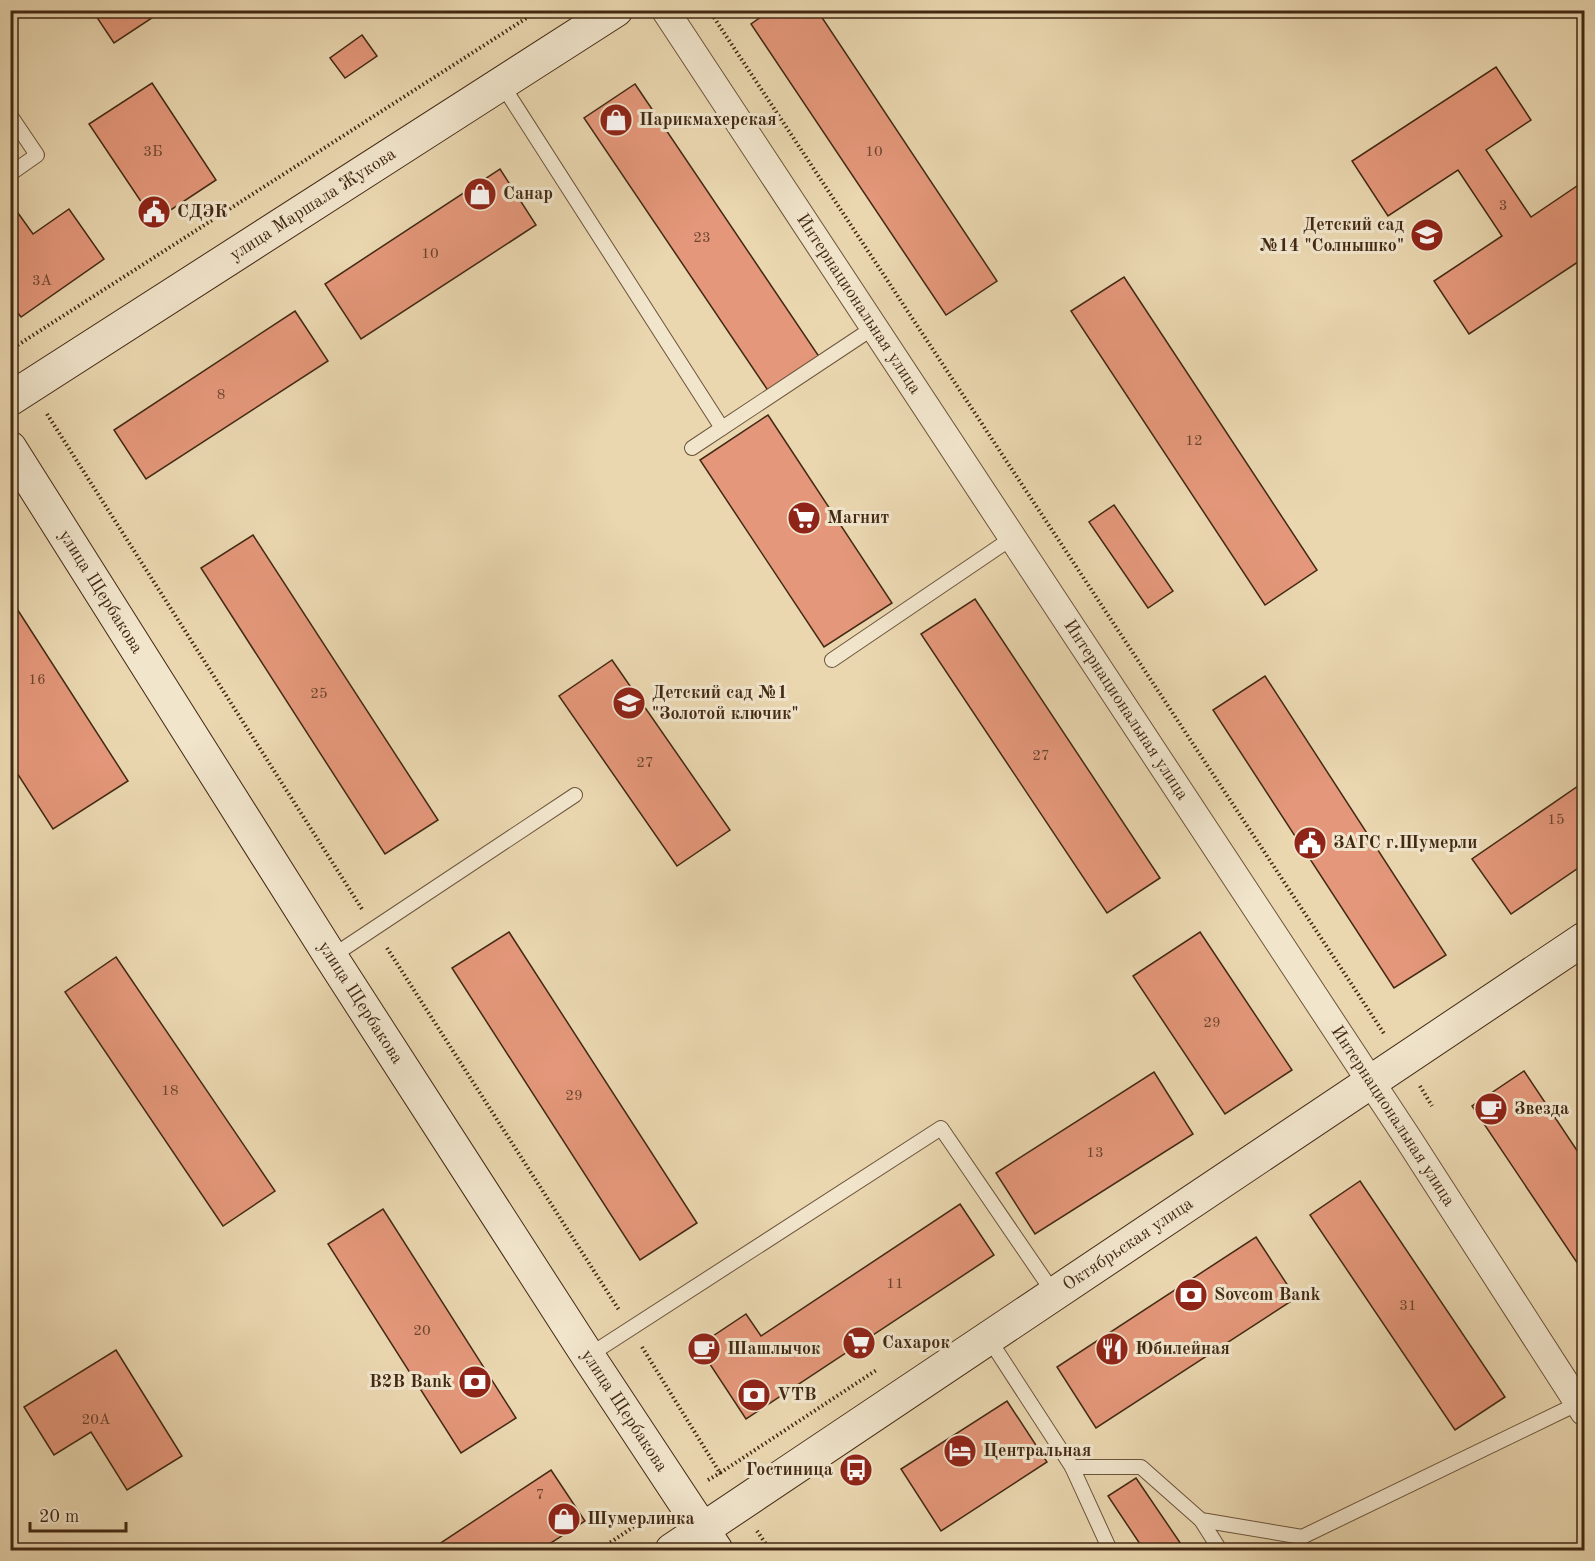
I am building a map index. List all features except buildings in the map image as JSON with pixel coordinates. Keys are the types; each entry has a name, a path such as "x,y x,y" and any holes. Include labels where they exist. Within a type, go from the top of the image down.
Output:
{"main road":[{"name":"улица Маршала Жукова","path":"20,393 616,10"},
{"name":"улица Щербакова","path":"10,448 331,957 709,1540"},
{"name":"Октябрьская улица","path":"672,1551 709,1540 988,1339 1054,1295 1395,1048 1584,939"}],"street":[{"name":"Интернациональная улица","path":"665,10 1363,1070 1582,1407"}],"lane":[{"path":"501,83 722,428"},
{"path":"10,115 37,155 10,174"},
{"path":"692,448 873,328"},
{"path":"832,660 1012,538"},
{"path":"331,957 576,795"},
{"path":"588,1356 942,1128 1054,1295"},
{"path":"988,1339 1072,1467 1110,1551"},
{"path":"1201,1520 1302,1537 1582,1407"},
{"path":"1072,1467 1141,1467 1201,1520 1220,1551"}],"path":[{"path":"10,350 539,10"},
{"path":"709,10 1432,1106"},
{"path":"20,393 374,928 720,1473 887,1363"},
{"path":"1395,1029 1395,1048"},
{"path":"1363,1070 1395,1048"}],"place":[{"name":"Парикмахерская","path":"616,120"},
{"name":"Санар","path":"480,194"},
{"name":"СДЭК","path":"154,212"},
{"name":"Детский сад №14 \"Солнышко\"","path":"1427,235"},
{"name":"Магнит","path":"804,518"},
{"name":"Детский сад №1 \"Золотой ключик\"","path":"629,703"},
{"name":"ЗАГС г.Шумерли","path":"1310,843"},
{"name":"Звезда","path":"1491,1109"},
{"name":"Sovcom Bank","path":"1191,1295"},
{"name":"Сахарок","path":"859,1343"},
{"name":"Шашлычок","path":"704,1349"},
{"name":"Юбилейная","path":"1112,1349"},
{"name":"B2B Bank","path":"475,1382"},
{"name":"VTB","path":"754,1395"},
{"name":"Центральная","path":"960,1451"},
{"name":"Гостиница","path":"856,1470"},
{"name":"Шумерлинка","path":"564,1519"}]}
